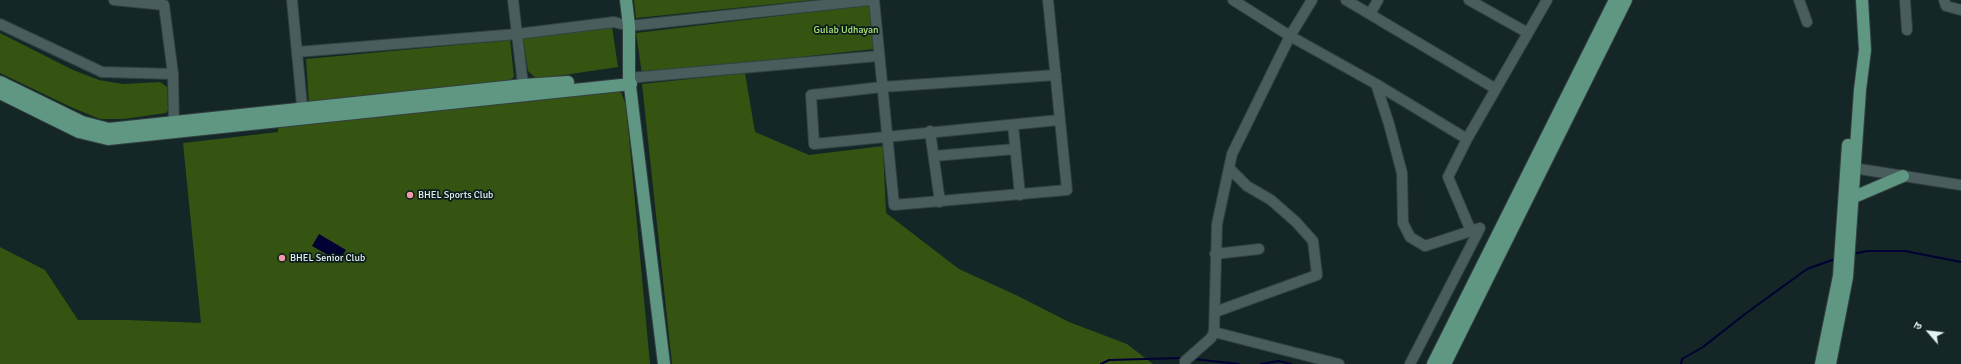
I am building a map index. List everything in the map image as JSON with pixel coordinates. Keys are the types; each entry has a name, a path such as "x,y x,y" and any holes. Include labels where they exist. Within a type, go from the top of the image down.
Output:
{"main road":[{"path":"626,0 629,26 630,81 664,364"},
{"path":"1445,364 1609,22 1615,0"},
{"path":"1433,364 1609,22 1626,0"},
{"path":"1851,167 1857,50 1855,0"},
{"path":"1830,364 1843,276 1851,167 1865,50 1862,0"},
{"path":"0,82 82,122 109,129 174,127 524,90 630,81"},
{"path":"0,93 79,132 108,139 174,127"},
{"path":"1848,200 1904,176"},
{"path":"1821,364 1843,276"}],"street":[{"path":"114,0 164,5 173,74 174,127"},
{"path":"292,0 303,114"},
{"path":"513,0 524,90"},
{"path":"297,52 517,34 614,22 629,26 870,0"},
{"path":"874,0 878,56 888,136 894,205 1067,190 1048,0"},
{"path":"1232,0 1244,3 1290,36 1376,84 1467,139"},
{"path":"1185,364 1185,361 1213,335 1217,224 1232,154 1290,36 1312,0"},
{"path":"1346,0 1496,89"},
{"path":"1370,14 1378,0"},
{"path":"1469,0 1528,33"},
{"path":"1471,231 1448,177 1467,139 1547,0"},
{"path":"1799,0 1807,22"},
{"path":"1906,0 1907,30"},
{"path":"1944,0 1946,6 1961,10"},
{"path":"0,24 102,72 173,74"},
{"path":"630,81 878,56"},
{"path":"1056,75 882,87 811,95 814,144 1059,120"},
{"path":"1376,84 1389,124 1402,173 1403,222 1410,237 1425,246 1480,228 1410,364"},
{"path":"1013,125 1020,195"},
{"path":"930,132 940,202"},
{"path":"934,156 1015,149"},
{"path":"1851,167 1961,185"},
{"path":"1215,312 1317,275 1313,240 1296,222 1271,200 1246,186 1228,168"},
{"path":"1216,254 1259,249"},
{"path":"1213,335 1340,364"}],"green space":[{"path":"634,0 814,0 636,18"},
{"name":"Gulab Udhayan","path":"870,5 874,49 642,74 636,33"},
{"path":"612,26 618,67 537,79 528,71 523,38"},
{"path":"0,33 73,70 99,80 123,84 160,82 167,87 168,110 166,113 124,119 100,119 73,108 0,73"},
{"path":"510,40 514,77 506,83 309,104 306,59"},
{"path":"745,73 755,132 809,155 883,146 886,213 959,269 1018,296 1069,322 1127,344 1153,364 672,364 642,84"},
{"name":"BHEL Sports Club","path":"620,90 626,105 650,364 0,364 0,247 45,270 78,320 128,320 201,323 183,143 278,132 278,127"}],"shaded area":[{"path":"319,234 346,250 339,261 312,246"}],"waterway":[{"path":"1853,254 1867,251 1905,251 1961,262"},
{"path":"1681,364 1682,359 1703,347 1745,314 1807,269 1835,259"},
{"path":"1101,364 1109,360 1182,358"},
{"path":"1193,359 1239,364"},
{"path":"1261,364 1279,361 1291,364"}],"place":[{"name":"BHEL Sports Club","path":"410,195"},
{"name":"BHEL Senior Club","path":"282,258"}]}
